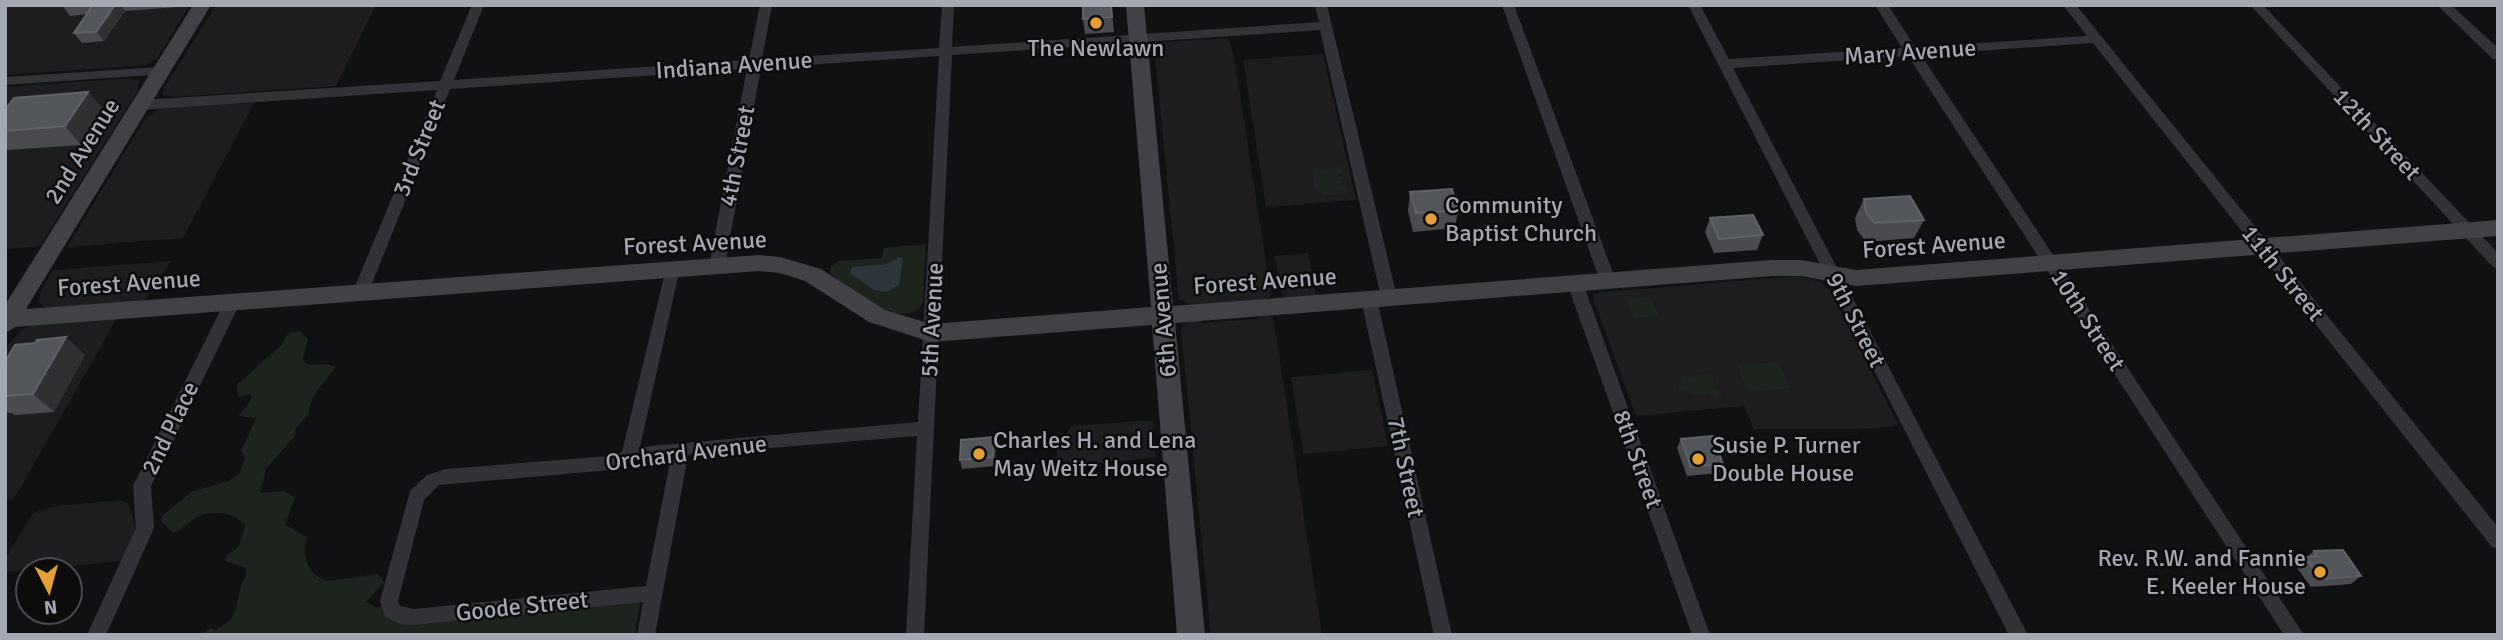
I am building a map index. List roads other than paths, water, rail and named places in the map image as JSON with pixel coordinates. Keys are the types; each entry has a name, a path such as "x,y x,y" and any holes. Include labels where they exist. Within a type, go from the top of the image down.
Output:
{"main road":[{"name":"2nd Avenue","path":"7,321 202,5"},
{"name":"6th Avenue","path":"1135,5 1191,635"},
{"name":"Forest Avenue","path":"7,321 361,291 759,263 799,270 821,279 877,316 931,333"}],"street":[{"name":"3rd Street","path":"361,291 478,5"},
{"name":"4th Street","path":"717,265 766,5"},
{"name":"5th Avenue","path":"915,635 948,5"},
{"name":"7th Street","path":"1321,5 1443,635"},
{"path":"1508,5 1608,281"},
{"name":"9th Street","path":"1694,5 2019,635"},
{"name":"10th Street","path":"1881,5 2295,635"},
{"name":"11th Street","path":"2068,5 2498,541"},
{"name":"12th Street","path":"2256,5 2498,263"},
{"path":"2443,5 2498,56"},
{"name":"Indiana Avenue","path":"141,105 1326,26"},
{"name":"Mary Avenue","path":"1724,64 2096,39"},
{"path":"5,81 162,71"},
{"name":"Forest Avenue","path":"931,333 1772,268 1801,268 1856,278 2498,228"},
{"path":"630,456 672,268"},
{"name":"8th Street","path":"1575,283 1701,635"},
{"name":"2nd Place","path":"96,635 145,528 142,486 233,301"},
{"name":"Orchard Avenue","path":"392,611 389,601 391,584 416,496 433,480 446,476 610,463 630,456 681,449 926,428"},
{"path":"646,635 681,449"},
{"name":"Goode Street","path":"392,611 414,617 654,593"}],"place":[{"name":"The Newlawn","path":"1096,23"},
{"name":"Community Baptist Church","path":"1431,219"},
{"name":"Charles H. and Lena May Weitz House","path":"979,454"},
{"name":"Susie P. Turner Double House","path":"1698,459"},
{"name":"Rev. R.W. and Fannie E. Keeler House","path":"2320,572"}]}
